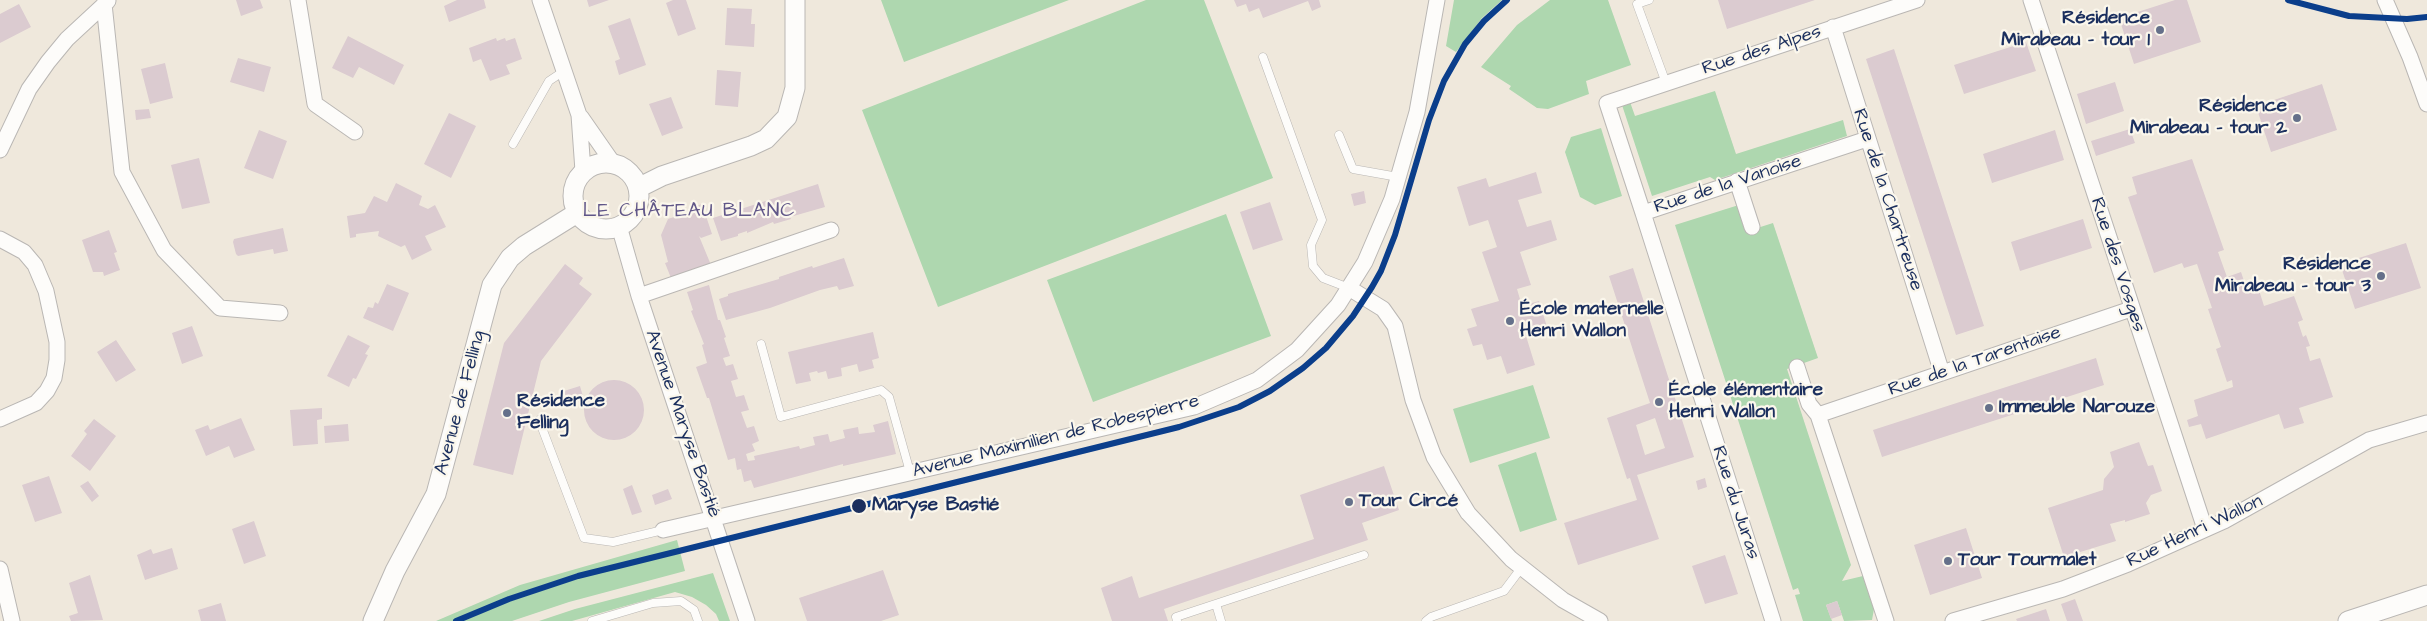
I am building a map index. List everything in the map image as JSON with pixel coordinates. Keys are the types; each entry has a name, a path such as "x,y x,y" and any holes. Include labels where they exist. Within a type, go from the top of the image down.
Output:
{"street":[{"path":"298,0 315,104 355,132"},
{"path":"540,0 579,115 583,172"},
{"path":"638,188 662,176 751,146 766,139 787,117 795,88 795,0"},
{"name":"Avenue Maximilien de Robespierre","path":"663,530 1203,403 1257,380 1297,350 1338,305 1365,262 1392,199 1417,112 1437,0"},
{"name":"Rue des Alpes","path":"1606,103 1917,0"},
{"name":"Rue des Vosges","path":"2032,0 2205,529"},
{"path":"2384,0 2410,56 2427,104"},
{"path":"0,150 29,89 48,62 67,39 106,2"},
{"path":"106,2 122,172 164,250 220,308 280,313"},
{"name":"Rue de la Chartreuse","path":"1833,27 1942,374"},
{"name":"Rue de la Vanoise","path":"1606,103 1643,213 1868,139"},
{"path":"579,115 613,164"},
{"path":"596,164 613,164 626,170 634,178 638,188 637,206 634,213 619,226 601,228 591,226 577,213 574,207 573,192 575,183 583,172 596,164"},
{"path":"1737,181 1752,227"},
{"name":"Avenue de Felling","path":"373,621 392,578 436,494 492,284 510,258 524,246 577,213"},
{"name":"Rue du Juras","path":"1643,213 1773,621"},
{"name":"Avenue Maryse Bastié","path":"619,226 639,296 747,621"},
{"path":"639,296 831,230"},
{"path":"0,239 24,252 36,265 46,291 57,342 58,360 54,378 36,403 0,419"},
{"path":"1349,288 1383,309 1395,326 1413,400 1434,456 1468,513 1511,559 1563,600 1600,621"},
{"name":"Rue de la Tarentaise","path":"1818,415 2132,309"},
{"path":"1797,367 1809,404 1818,415 1886,621"},
{"name":"Rue Henri Wallon","path":"1954,621 2063,589 2128,564 2257,503 2369,440 2427,423"},
{"path":"0,569 12,621"},
{"path":"2348,621 2427,595"}],"lane":[{"path":"1648,0 1636,2 1666,82"},
{"path":"1263,58 1322,220 1311,245 1313,266 1322,278 1349,288"},
{"path":"513,144 549,81 564,71"},
{"path":"1339,135 1353,169 1398,177"},
{"path":"761,344 782,417 881,390 889,397 910,472"},
{"path":"539,420 584,538 613,542 663,530"},
{"path":"1177,621 1176,617 1364,555"},
{"path":"1426,621 1431,617 1504,591 1522,567"},
{"path":"592,621 653,603 681,601 694,610 698,621"},
{"path":"1216,604 1221,621"}],"green space":[{"path":"881,0 1069,0 904,62"},
{"path":"1146,0 1204,0 1273,178 938,307 862,110"},
{"path":"1454,0 1502,0 1482,18 1456,52 1446,46"},
{"path":"1550,0 1608,0 1631,65 1586,81 1589,94 1548,109 1537,108 1509,89 1511,86 1481,67 1517,25"},
{"path":"1715,91 1736,154 1843,120 1847,136 1715,180 1710,177 1652,196 1622,105 1630,102 1635,116"},
{"path":"1601,128 1622,196 1595,205 1580,197 1565,152 1571,137"},
{"path":"1742,204 1751,230 1773,223 1818,358 1787,369 1851,565 1842,581 1863,576 1874,609 1872,620 1844,621 1837,601 1826,605 1832,621 1803,621 1795,595 1800,594 1798,588 1793,590 1675,225"},
{"path":"1226,214 1271,336 1093,402 1047,280"},
{"path":"1533,385 1550,438 1470,463 1453,409"},
{"path":"1536,452 1557,520 1520,532 1498,465"},
{"path":"677,540 685,571 569,602 512,621 436,621 520,585"},
{"path":"713,573 730,621 719,621 716,614 706,605 692,597 675,592 572,621 539,621 575,609"}],"building":[{"path":"236,0 260,0 263,8 241,16"},
{"path":"457,0 484,0 486,8 449,22 444,6"},
{"path":"587,0 609,0 589,7"},
{"path":"673,0 686,0 696,29 678,36 666,3"},
{"path":"1234,0 1319,0 1321,7 1312,11 1308,1 1263,18 1259,8 1249,12 1246,4 1237,7"},
{"path":"1718,0 1815,0 1727,29"},
{"name":"Résidence Mirabeau - tour 1","path":"2175,0 2187,0 2201,42 2134,64 2119,18"},
{"path":"19,4 31,27 0,43 0,14"},
{"path":"727,8 752,9 751,24 755,24 754,47 725,45"},
{"path":"630,18 646,65 619,75 615,61 620,59 608,26"},
{"path":"348,36 404,65 394,85 359,67 353,78 332,68"},
{"path":"496,38 497,41 505,38 506,41 515,38 522,59 506,65 510,74 490,81 481,59 473,62 469,48"},
{"path":"2026,42 2036,71 1964,94 1954,65"},
{"path":"1894,49 1984,326 1956,335 1866,59"},
{"path":"238,58 271,67 264,92 230,82"},
{"path":"165,63 173,98 150,104 141,69"},
{"path":"717,70 741,72 738,107 715,105"},
{"path":"2115,82 2124,111 2086,124 2077,94"},
{"name":"Résidence Mirabeau - tour 2","path":"2322,84 2337,130 2271,152 2256,106"},
{"path":"671,97 683,128 662,136 649,104"},
{"path":"149,109 151,118 136,120 135,110"},
{"path":"449,113 476,126 451,178 424,164"},
{"path":"2130,129 2135,143 2096,156 2091,141"},
{"path":"259,130 287,141 273,179 244,168"},
{"path":"2055,130 2064,160 1992,183 1983,154"},
{"path":"199,158 210,203 182,209 171,165"},
{"path":"2192,159 2224,250 2218,252 2227,277 2241,272 2248,293 2259,290 2264,306 2294,296 2303,320 2298,322 2303,337 2306,335 2310,346 2306,347 2310,361 2320,358 2333,397 2299,408 2304,423 2284,429 2279,414 2206,439 2201,424 2189,427 2187,420 2198,416 2194,400 2233,387 2232,380 2227,382 2216,349 2221,347 2208,309 2212,308 2197,264 2184,268 2182,263 2154,273 2128,197 2137,194 2132,177"},
{"path":"1536,172 1542,193 1518,200 1527,227 1551,220 1557,240 1520,252 1531,285 1517,289 1522,306 1539,301 1548,330 1526,336 1535,365 1507,374 1501,356 1487,360 1482,344 1473,346 1467,329 1477,326 1471,309 1499,301 1482,252 1497,247 1488,220 1469,226 1457,187 1486,178 1489,187"},
{"path":"396,183 422,196 419,205 428,209 435,205 446,227 425,236 432,250 412,260 405,245 401,247 378,236 379,231 356,234 356,237 350,238 347,216 365,213 374,196 387,202"},
{"path":"818,184 825,207 790,217 791,219 774,224 773,222 721,241 713,218"},
{"path":"1364,191 1366,203 1354,206 1351,194"},
{"path":"1270,202 1283,240 1253,250 1240,212"},
{"path":"702,204 712,234 701,238 699,236 711,265 671,278 665,263 668,262 661,235 668,219 689,212 688,208"},
{"path":"2083,219 2092,248 2020,271 2011,242"},
{"path":"283,228 288,251 274,254 273,249 238,256 236,254 234,239"},
{"path":"109,230 117,252 114,253 120,270 104,276 103,272 93,272 82,240"},
{"name":"Résidence Mirabeau - tour 3","path":"2406,243 2421,288 2355,309 2340,264"},
{"path":"844,258 854,286 839,290 837,286 820,290 770,308 726,320 719,299 728,296 728,294 779,279 779,277 812,266 813,268"},
{"name":"Résidence Felling","path":"565,264 583,278 579,284 592,294 541,361 513,475 473,465 504,343"},
{"path":"1633,268 1694,457 1637,475 1659,539 1578,565 1564,523 1637,500 1630,478 1627,479 1607,418 1650,403 1609,276","holes":["1655,418 1665,448 1645,455 1636,425"]},
{"path":"387,284 409,293 393,331 363,318 368,307 373,308 375,302 378,304"},
{"path":"709,285 718,320 720,320 726,337 724,338 730,356 723,358 726,366 733,364 738,379 731,381 736,397 744,395 749,410 741,412 747,428 754,426 759,441 752,444 755,451 746,454 748,461 755,460 754,456 799,446 800,449 815,445 813,437 828,434 830,442 845,438 843,430 858,427 859,434 875,432 873,425 888,421 896,454 843,466 843,464 754,488 751,480 744,482 741,469 737,470 735,458 728,460 709,398 707,398 696,367 707,363 702,345 704,344 691,311 693,310 687,292"},
{"path":"192,326 203,356 182,364 172,333"},
{"path":"873,332 879,358 872,360 874,368 859,372 857,364 841,368 842,376 828,379 826,371 818,373 817,371 809,373 811,381 796,384 788,352"},
{"path":"348,335 370,346 365,354 368,355 356,379 353,378 349,387 327,376"},
{"path":"116,340 136,370 116,382 97,352"},
{"name":"Immeuble Narouze","path":"2096,358 2104,385 1882,457 1873,430"},
{"path":"614,380 626,382 639,393 644,410 642,422 631,435 614,440 602,438 589,427 584,410 586,398 597,385"},
{"path":"580,386 584,400 569,405 564,391"},
{"path":"322,408 322,419 317,420 318,444 293,446 290,410"},
{"path":"241,418 255,450 234,458 229,446 206,456 195,430 208,425 210,430"},
{"path":"94,419 116,436 90,471 71,456 87,434 84,431"},
{"path":"348,424 349,441 325,443 324,426"},
{"path":"2139,442 2148,466 2153,465 2162,491 2151,495 2146,503 2150,514 2125,522 2125,520 2110,524 2116,541 2064,557 2048,508 2103,490 2104,479 2114,467 2110,452"},
{"path":"1384,466 1399,510 1362,523 1368,540 1164,609 1168,621 1112,621 1101,588 1132,576 1139,598 1314,539 1300,495"},
{"path":"49,476 62,513 35,522 22,485"},
{"path":"1705,478 1707,487 1698,490 1696,481"},
{"path":"88,481 99,496 92,502 80,486"},
{"path":"632,485 642,512 632,515 623,489"},
{"path":"668,489 672,499 655,505 652,495"},
{"path":"254,521 266,556 244,564 232,529"},
{"name":"Tour Tourmalet","path":"1966,528 1982,578 1930,595 1914,545"},
{"path":"172,548 178,569 145,580 137,555 151,549 153,554"},
{"path":"1725,555 1738,594 1705,604 1692,566"},
{"path":"883,570 899,615 881,621 807,621 799,598"},
{"path":"90,575 103,620 71,621 69,616 78,613 69,583"},
{"path":"2075,599 2083,621 2067,621 2061,604"},
{"path":"1837,601 1842,615 1831,619 1826,605"},
{"path":"221,603 226,621 201,621 198,610"},
{"path":"2046,609 2050,621 2017,621 2016,619"}],"transit line":[{"path":"456,621 509,599 578,576 1179,427 1239,407 1270,391 1303,368 1326,348 1353,316 1372,287 1381,271 1395,235 1429,120 1444,81 1465,44 1484,21 1507,0"},
{"path":"2288,0 2349,16 2407,19 2427,17"}],"place":[{"name":"Résidence Mirabeau - tour 1","path":"2160,30"},
{"name":"Résidence Mirabeau - tour 2","path":"2297,118"},
{"name":"Résidence Mirabeau - tour 3","path":"2381,276"},
{"name":"École maternelle Henri Wallon","path":"1510,321"},
{"name":"École élémentaire Henri Wallon","path":"1659,402"},
{"name":"Immeuble Narouze","path":"1989,408"},
{"name":"Résidence Felling","path":"507,413"},
{"name":"Tour Circé","path":"1349,502"},
{"name":"Maryse Bastié","path":"859,506"},
{"name":"Tour Tourmalet","path":"1948,561"}],"district":[{"name":"LE CHÂTEAU BLANC","path":"689,212"}]}
